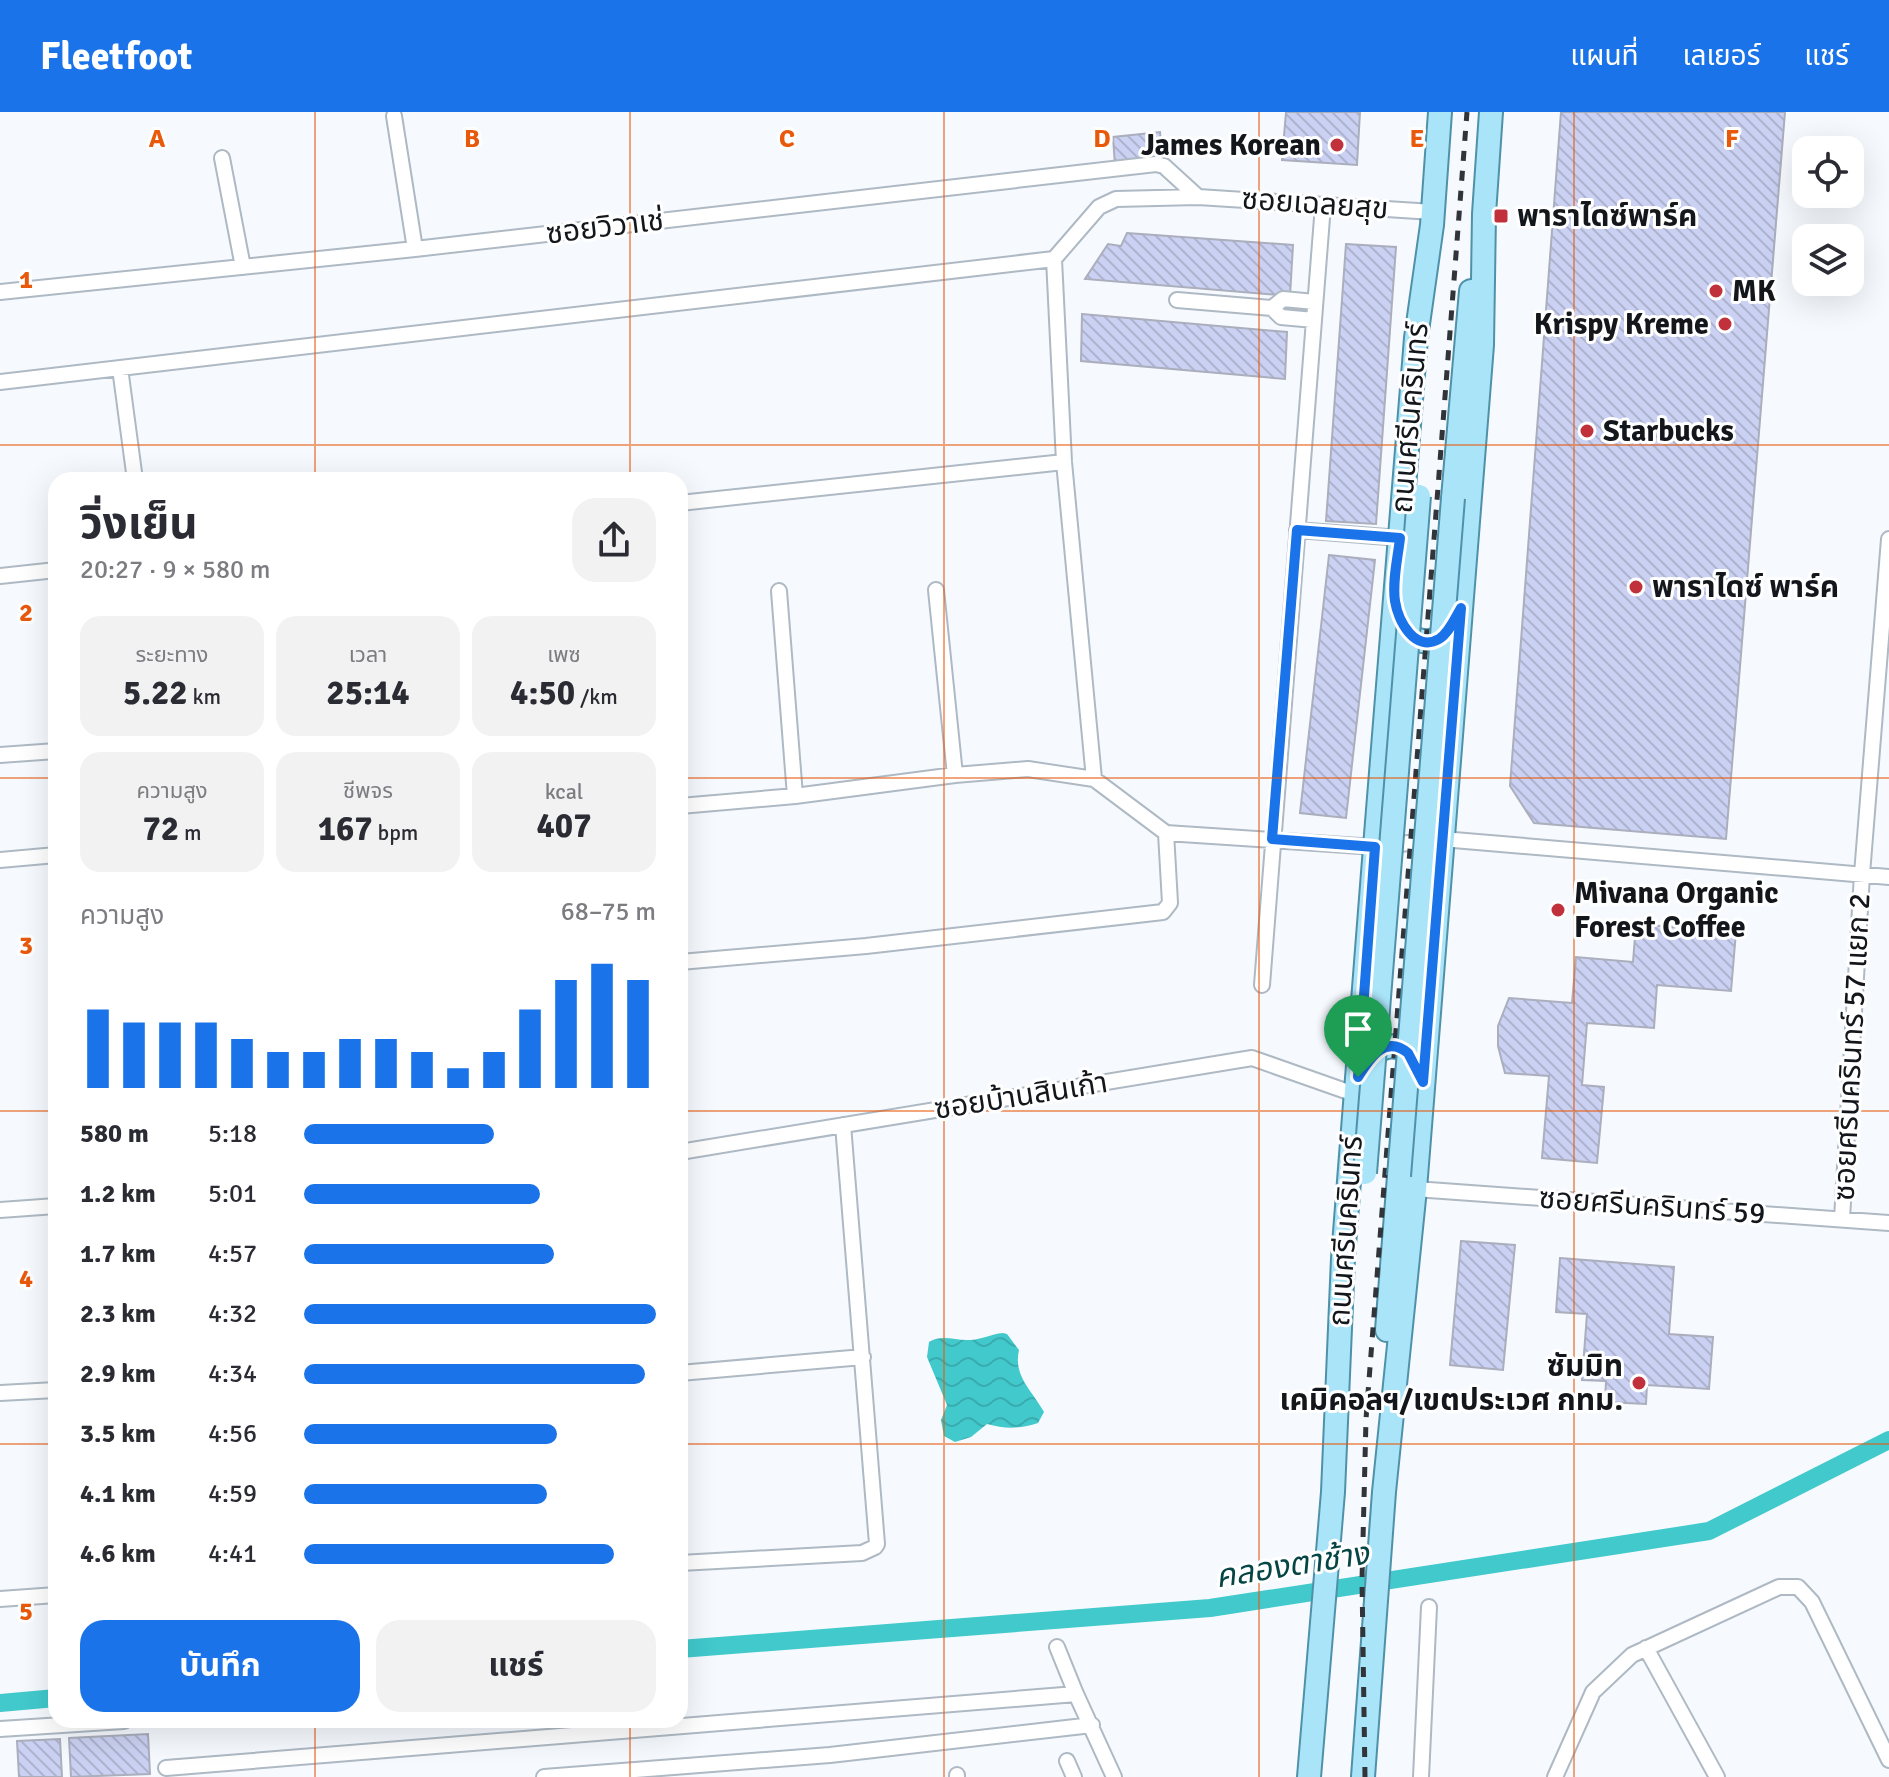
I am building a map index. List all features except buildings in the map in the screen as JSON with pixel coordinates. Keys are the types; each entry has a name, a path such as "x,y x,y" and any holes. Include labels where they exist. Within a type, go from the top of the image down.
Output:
{"main road":[{"name":"ถนนศรีนครินทร์","path":"1309,1777 1333,1492 1340,1300 1375,847 1420,301 1432,218 1440,112"},
{"path":"1363,1777 1384,1492 1385,1373 1407,1182 1423,1082 1482,345 1484,214 1491,112"},
{"path":"1407,1182 1453,498 1470,300 1484,214"},
{"path":"1333,1492 1352,1333 1419,496 1431,337 1432,218"},
{"path":"1395,601 1410,635 1425,642 1435,641 1445,634 1461,608"},
{"path":"1358,1086 1373,1054 1382,1047 1393,1046 1408,1053 1423,1082"}],"street":[{"path":"394,116 415,249"},
{"path":"222,158 243,267"},
{"name":"ซอยวิวาเช่","path":"0,292 415,249 1156,164 1164,166 1198,197"},
{"name":"ซอยเฉลยสุข","path":"1054,259 1099,207 1116,199 1198,197 1323,205 1432,218"},
{"path":"1262,985 1323,205"},
{"path":"0,382 1054,259 1064,462 1094,779"},
{"path":"1272,308 1283,299 1315,302"},
{"path":"1177,300 1272,308 1281,317 1314,320"},
{"path":"120,368 134,472"},
{"path":"688,502 1064,462"},
{"path":"1297,530 1400,538"},
{"name":"ซอยศรีนครินทร์ 57 แยก 2","path":"1842,1219 1862,874 1884,678 1889,539"},
{"path":"0,576 48,571"},
{"path":"936,590 955,775"},
{"path":"779,591 795,796"},
{"path":"0,755 48,752"},
{"path":"688,805 1028,769 1094,779 1172,834 1375,847 1442,839 1889,877"},
{"path":"688,961 866,946 1163,912 1170,903 1172,834"},
{"path":"0,860 48,856"},
{"name":"ซอยบ้านสินเก้า","path":"688,1151 1252,1058 1358,1086"},
{"path":"688,1563 862,1553 877,1544 843,1125"},
{"name":"ซอยศรีนครินทร์ 59","path":"1407,1182 1889,1223"},
{"path":"0,1210 48,1207"},
{"path":"688,1372 863,1357"},
{"path":"0,1393 48,1390"},
{"path":"1555,1777 1593,1692 1632,1655 1779,1587 1798,1587 1812,1602 1889,1760"},
{"path":"0,1599 48,1596"},
{"path":"1421,1777 1429,1607"},
{"path":"1057,1647 1114,1777"},
{"path":"1646,1648 1717,1777"},
{"path":"688,1726 1076,1694"},
{"path":"544,1777 830,1755 1092,1725"},
{"path":"0,1729 48,1726"},
{"path":"166,1768 658,1728"},
{"path":"1067,1761 1074,1777"}],"water":[{"path":"1003,1333 1019,1350 1021,1375 1044,1412 1038,1423 1012,1428 987,1424 971,1437 955,1442 944,1436 941,1420 947,1405 927,1357 929,1342 944,1338 974,1340"}],"waterway":[{"name":"คลองตาช้าง","path":"688,1648 1210,1608 1709,1531 1889,1440"},
{"name":"คลองตาช้าง","path":"0,1703 48,1699"}],"railway":[{"path":"1365,1777 1362,1580 1366,1419 1467,112"}],"place":[{"name":"James Korean","path":"1337,145"},
{"name":"พาราไดซ์พาร์ค","path":"1501,216"},
{"name":"MK","path":"1716,291"},
{"name":"Krispy Kreme","path":"1725,324"},
{"name":"Starbucks","path":"1587,431"},
{"name":"พาราไดซ์ พาร์ค","path":"1636,587"},
{"name":"Mivana Organic Forest Coffee","path":"1558,910"},
{"name":"ซัมมิท เคมิคอลฯ/เขตประเวศ กทม.","path":"1639,1383"}],"route":[{"path":"1297,530 1400,538 1395,601 1407,630 1416,640 1430,642 1440,638 1461,608 1423,1082 1408,1053 1393,1046 1382,1047 1373,1054 1358,1077 1375,847 1272,839 1297,530"}]}
